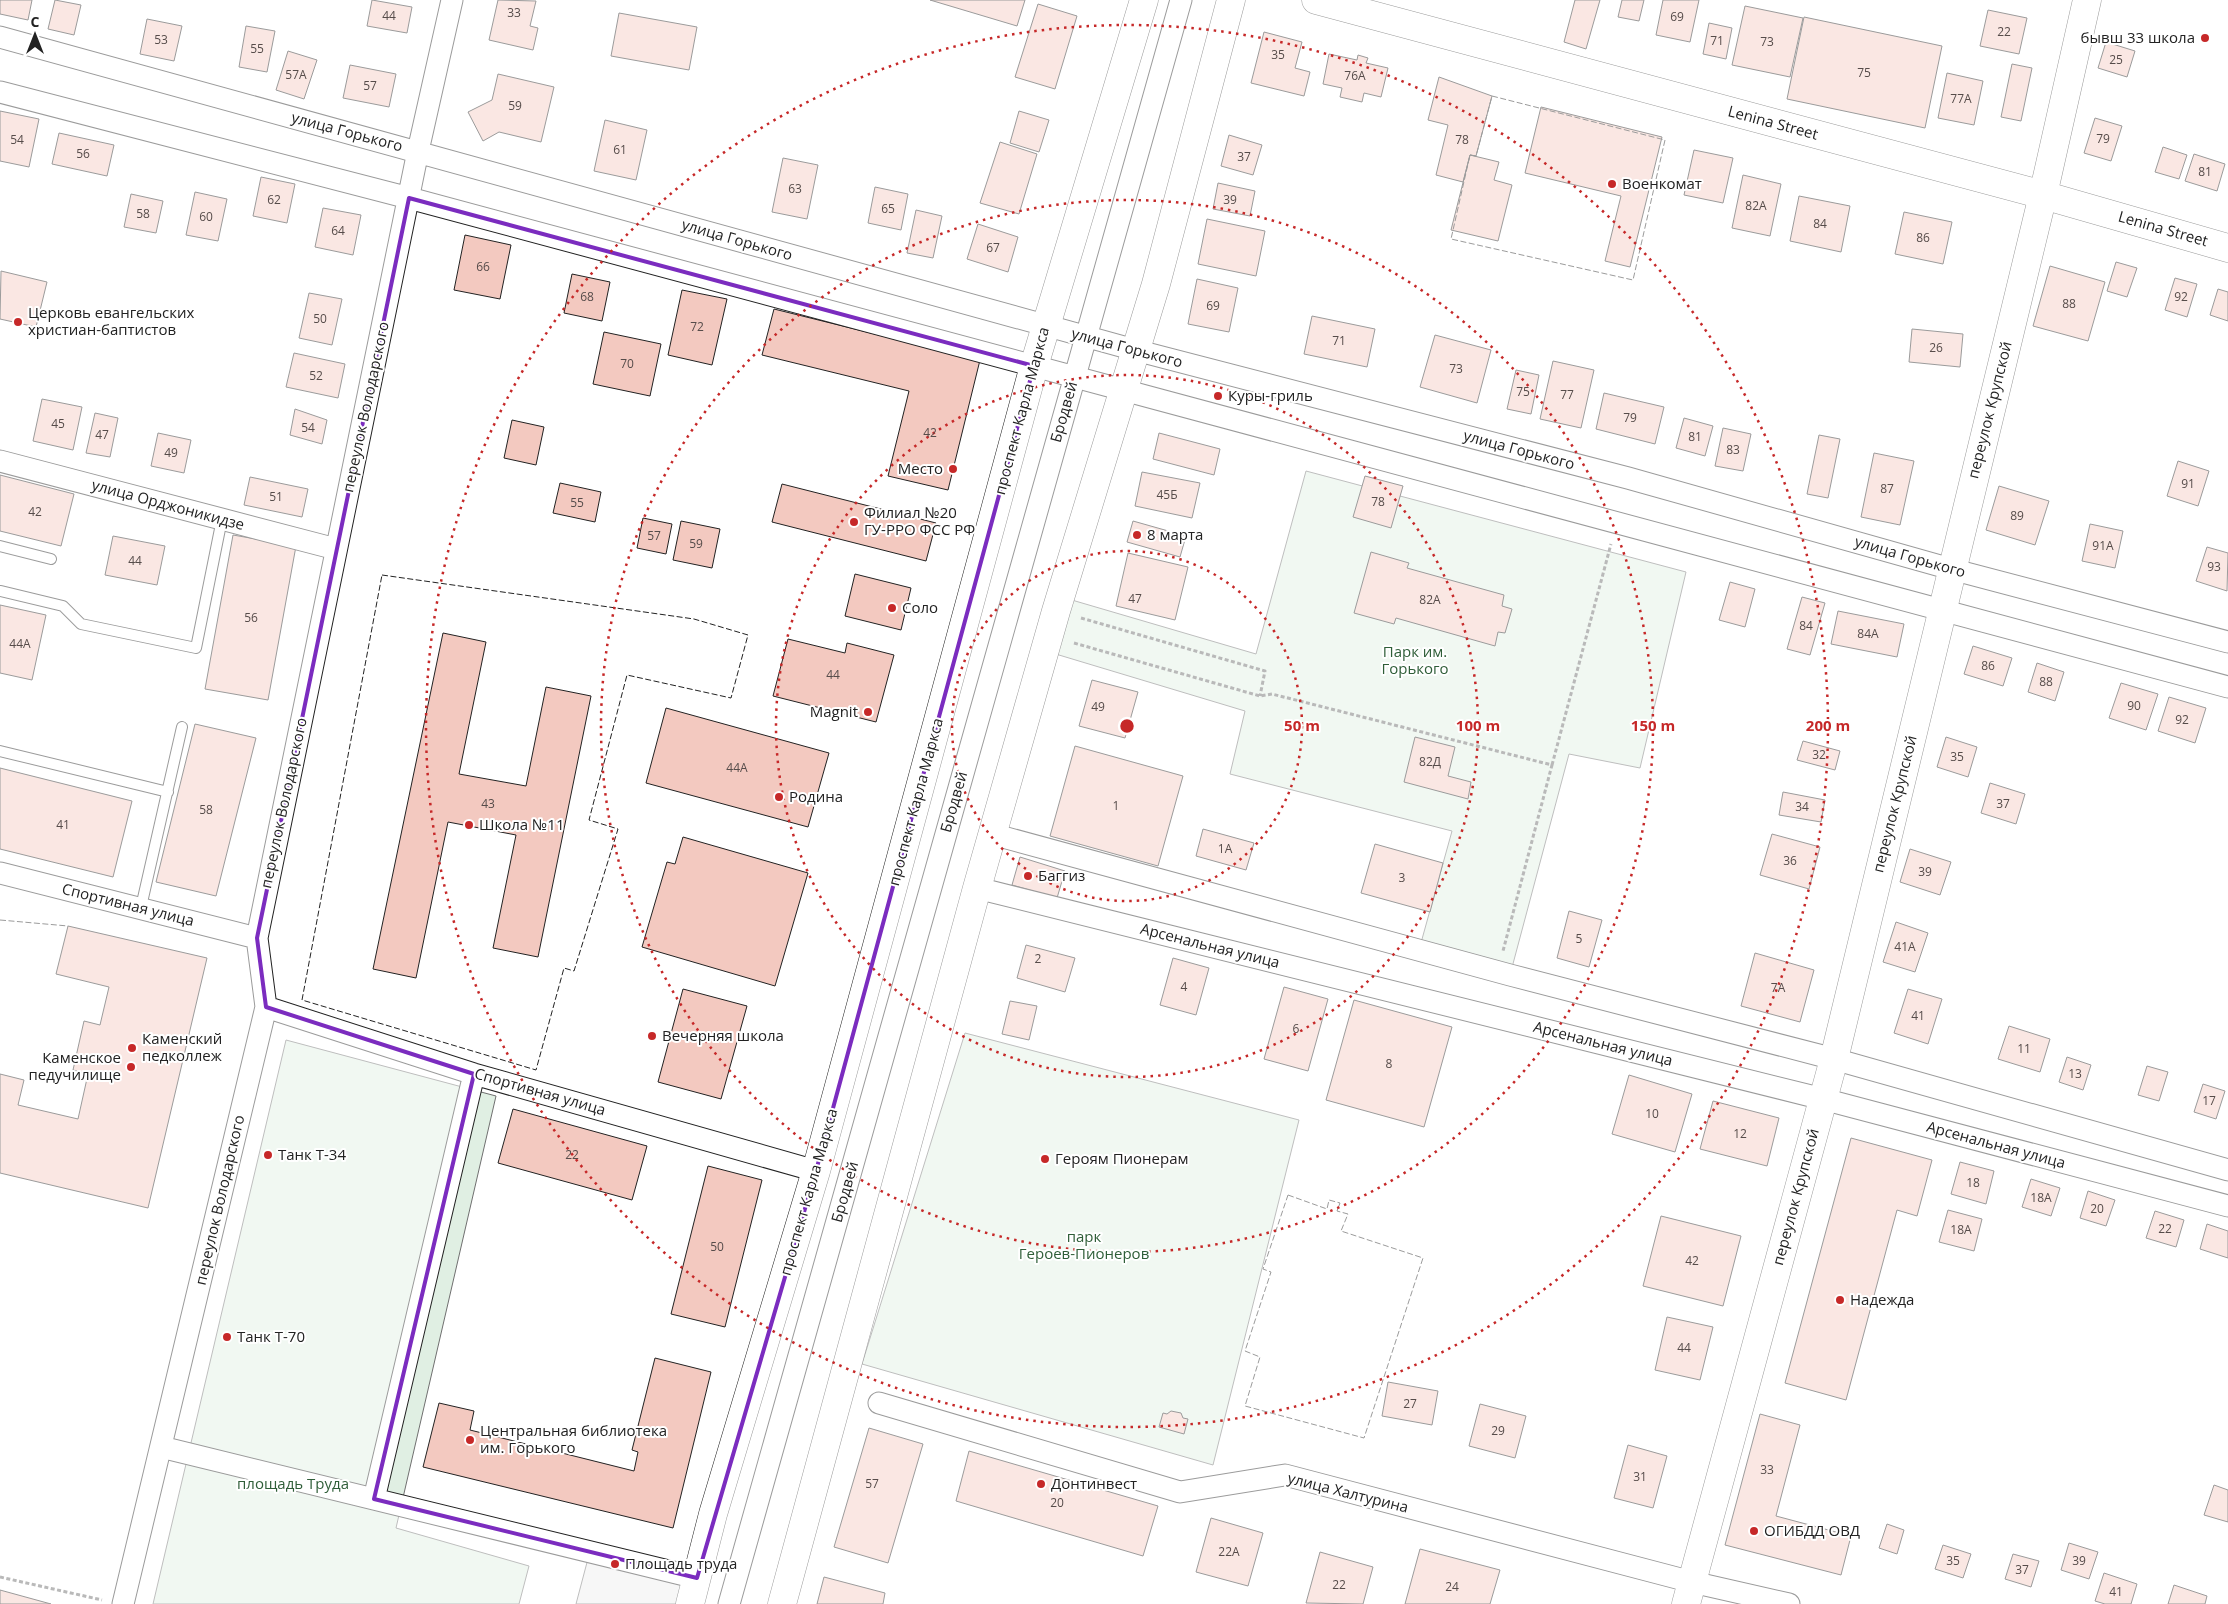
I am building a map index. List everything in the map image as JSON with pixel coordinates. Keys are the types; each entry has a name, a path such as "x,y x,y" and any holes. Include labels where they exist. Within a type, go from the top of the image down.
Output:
{"street":[{"name":"переулок Володарского","path":"117,1603 161,1447 266,1007 256,938 418,151 452,0"},
{"name":"проспект Карла Маркса","path":"690,1604 713,1514 816,1171 1034,366 1144,0"},
{"name":"Бродвей","path":"729,1604 1181,0"},
{"path":"782,1604 992,834 1053,624 1156,284 1231,0"},
{"name":"Lenina Street","path":"1316,0 2043,195 2228,248"},
{"name":"переулок Крупской","path":"1689,1593 1834,1059 1950,569 2043,195 2087,0"},
{"name":"улица Горького","path":"0,37 1086,337 1628,478 1950,569 2228,642"},
{"path":"0,92 409,198 2228,687"},
{"name":"улица Орджоникидзе","path":"0,461 336,549"},
{"path":"992,834 1498,971 1834,1059 2228,1170"},
{"name":"Спортивная улица","path":"0,874 141,907 256,938"},
{"name":"Арсенальная улица","path":"977,888 1823,1099 2228,1206"},
{"name":"Спортивная улица","path":"266,1007 474,1074 816,1171"},
{"path":"374,1499 474,1074"},
{"name":"улица Халтурина","path":"879,1403 1180,1492 1286,1475 1689,1593 1789,1604"},
{"path":"161,1447 697,1578"}],"lane":[{"path":"1,591 62,606 81,624 196,648 222,519"},
{"path":"0,546 51,559"},
{"path":"141,907 182,727"},
{"path":"0,751 168,792"}],"path":[{"path":"1498,971 1616,524"},
{"path":"1053,624 1260,696 1272,694 1552,765"},
{"path":"1053,624 1265,671 1260,696"},
{"path":"0,1576 117,1603"}],"highlighted area":[{"path":"409,198 1034,366 816,1171 697,1578 374,1499 474,1074 266,1007 257,938"}],"green space":[{"name":"Парк им. Горького","path":"1306,471 1686,572 1640,768 1569,754 1510,975 1419,950 1452,831 1230,774 1245,711 1049,652 1065,598 1256,654"},
{"name":"парк Героев-Пионеров","path":"965,1033 1299,1120 1213,1465 862,1364"},
{"name":"площадь Труда","path":"286,1040 496,1096 396,1528 529,1566 519,1604 153,1604"}],"shaded area":[{"name":"Площадь труда","path":"590,1551 697,1578 690,1604 576,1604"}],"building":[{"path":"0,0 32,0 28,20 0,14"},
{"path":"55,0 81,5 74,35 48,29"},
{"path":"372,0 412,7 407,33 367,26"},
{"path":"498,0 536,1 530,26 538,28 533,50 489,40"},
{"path":"930,0 1025,0 1017,26"},
{"path":"1575,0 1600,0 1586,49 1564,42"},
{"path":"1622,0 1644,0 1639,21 1618,17"},
{"path":"1663,0 1699,0 1690,42 1656,35"},
{"path":"1038,4 1077,16 1055,89 1015,77"},
{"path":"1745,6 1803,18 1790,77 1732,65"},
{"path":"1988,10 2027,18 2019,54 1980,46"},
{"path":"619,13 697,27 689,70 611,56"},
{"path":"1804,17 1942,46 1925,128 1787,99"},
{"path":"147,19 182,26 174,61 140,54"},
{"path":"1709,23 1732,28 1726,59 1703,54"},
{"path":"246,26 275,31 267,72 239,67"},
{"path":"1264,32 1302,42 1295,68 1310,72 1304,96 1251,83"},
{"path":"2106,42 2135,51 2127,77 2098,68"},
{"path":"288,51 317,60 304,99 276,90"},
{"path":"1329,54 1357,60 1358,55 1368,58 1366,63 1388,68 1381,97 1364,93 1362,102 1340,97 1342,88 1323,84"},
{"path":"2012,64 2032,68 2021,121 2001,117"},
{"path":"350,65 396,74 389,107 343,98"},
{"path":"1947,73 1983,81 1974,125 1938,118"},
{"path":"498,74 554,87 541,142 499,132 483,141 468,112 492,100"},
{"path":"1439,77 1492,96 1476,156 1470,155 1463,182 1436,175 1448,125 1428,120"},
{"name":"Военкомат","path":"1541,107 1662,137 1630,267 1605,261 1621,196 1525,173"},
{"path":"0,111 39,119 29,167 0,161"},
{"path":"1019,111 1049,120 1039,152 1010,143"},
{"path":"2095,118 2122,126 2111,161 2084,153"},
{"path":"605,120 647,130 636,180 594,171"},
{"path":"59,133 114,145 107,176 52,164"},
{"path":"1229,135 1262,145 1253,175 1221,166"},
{"path":"1000,142 1037,154 1019,214 980,203"},
{"path":"2163,147 2187,155 2179,179 2155,172"},
{"path":"1694,150 1733,158 1723,203 1684,195"},
{"path":"2194,154 2225,164 2217,191 2185,181"},
{"path":"1470,155 1499,162 1494,180 1512,185 1498,241 1451,230"},
{"path":"783,158 818,165 807,219 772,212"},
{"path":"1743,175 1781,184 1770,236 1732,228"},
{"path":"261,177 295,184 287,223 253,216"},
{"path":"1218,183 1255,191 1250,216 1213,209"},
{"path":"875,187 908,194 901,230 868,223"},
{"path":"195,192 227,199 218,241 186,235"},
{"path":"131,194 163,201 156,233 124,227"},
{"path":"1799,196 1850,206 1841,252 1790,241"},
{"path":"323,208 361,215 353,255 315,247"},
{"path":"916,210 942,216 933,258 907,253"},
{"path":"1904,212 1952,222 1943,264 1895,254"},
{"path":"1207,219 1265,231 1256,276 1198,264"},
{"path":"978,224 1018,237 1008,272 967,259"},
{"path":"465,235 511,245 500,299 454,290"},
{"path":"2116,262 2137,268 2127,297 2107,291"},
{"path":"2050,266 2105,282 2088,341 2033,326"},
{"path":"1,271 47,282 36,327 0,319"},
{"path":"572,274 610,282 602,321 564,313"},
{"path":"2175,278 2197,284 2187,317 2165,310"},
{"path":"1197,279 1238,288 1229,332 1188,324"},
{"path":"2218,289 2228,292 2228,321 2210,315"},
{"path":"682,290 727,299 712,365 668,355"},
{"path":"309,293 342,299 332,345 299,338"},
{"path":"774,309 980,360 948,490 888,476 909,391 762,355"},
{"path":"1312,316 1375,329 1367,367 1304,354"},
{"path":"1912,329 1963,334 1960,367 1909,362"},
{"path":"604,332 661,344 650,396 593,384"},
{"path":"1435,335 1491,350 1477,403 1420,387"},
{"path":"294,353 345,364 338,398 286,387"},
{"path":"1553,361 1594,370 1581,428 1540,419"},
{"path":"1516,370 1539,375 1531,414 1507,409"},
{"path":"1604,393 1664,407 1655,444 1596,429"},
{"path":"42,399 82,407 73,450 33,441"},
{"path":"295,409 327,420 322,444 290,435"},
{"path":"95,413 118,418 110,457 86,453"},
{"path":"1684,418 1713,426 1705,456 1676,448"},
{"path":"512,420 544,427 536,465 504,458"},
{"path":"1723,428 1751,434 1743,471 1715,466"},
{"path":"158,433 191,440 184,473 151,466"},
{"path":"1159,433 1220,449 1214,475 1153,459"},
{"path":"1819,435 1840,439 1828,498 1807,494"},
{"path":"1874,453 1914,461 1900,525 1861,517"},
{"path":"2178,461 2209,471 2198,506 2167,496"},
{"path":"1142,472 1200,483 1192,518 1135,506"},
{"path":"0,475 74,494 61,546 0,531"},
{"path":"1365,476 1403,486 1391,528 1353,517"},
{"path":"250,477 308,489 302,517 244,505"},
{"path":"560,483 601,492 595,522 553,513"},
{"name":"Филиал №20 ГУ-РРО ФСС РФ","path":"782,484 936,523 926,561 772,522"},
{"path":"1999,486 2049,501 2035,545 1986,530"},
{"path":"643,518 672,524 666,554 637,548"},
{"path":"681,521 720,529 712,568 673,560"},
{"path":"1133,521 1186,536 1180,557 1127,542"},
{"path":"2090,524 2123,531 2115,568 2082,561"},
{"path":"233,535 296,546 268,700 205,689"},
{"path":"113,536 165,546 157,585 105,575"},
{"path":"2207,547 2228,553 2227,591 2196,581"},
{"path":"1371,552 1409,563 1407,568 1504,595 1502,606 1512,609 1505,633 1498,632 1495,646 1396,618 1394,624 1354,613"},
{"path":"1128,553 1188,567 1175,620 1116,606"},
{"path":"855,574 911,588 901,630 845,616"},
{"path":"1730,582 1755,589 1745,627 1719,620"},
{"path":"1802,597 1825,603 1810,655 1787,649"},
{"path":"0,605 46,615 32,680 0,673"},
{"path":"1838,611 1904,624 1897,657 1831,644"},
{"path":"443,633 486,642 459,774 526,786 546,687 591,696 538,957 493,948 516,835 448,822 416,978 373,969"},
{"path":"788,639 845,653 847,643 894,655 876,722 773,696"},
{"path":"1973,646 2012,658 2003,686 1964,674"},
{"path":"2037,663 2064,672 2055,701 2028,692"},
{"path":"1092,680 1138,692 1125,738 1079,726"},
{"path":"2121,683 2158,694 2146,730 2109,718"},
{"path":"2169,697 2206,708 2195,743 2158,731"},
{"path":"666,708 829,753 808,827 646,783"},
{"path":"195,724 256,738 216,896 156,882"},
{"path":"1415,737 1455,747 1448,776 1471,782 1468,799 1404,782"},
{"path":"1946,737 1977,747 1968,777 1937,767"},
{"path":"1803,741 1840,751 1835,770 1797,760"},
{"path":"1075,746 1183,776 1158,866 1050,836"},
{"path":"0,768 132,801 113,877 0,849"},
{"path":"1990,783 2025,794 2016,824 1981,813"},
{"path":"1783,792 1825,800 1821,822 1779,815"},
{"path":"1203,829 1254,843 1246,870 1196,856"},
{"path":"1772,834 1820,847 1809,889 1760,875"},
{"path":"683,837 808,873 775,986 642,947 667,862 675,864"},
{"path":"1375,844 1443,863 1430,912 1361,893"},
{"path":"1910,849 1951,862 1940,895 1900,882"},
{"path":"1020,857 1065,871 1057,898 1012,885"},
{"path":"1569,911 1602,920 1589,967 1557,958"},
{"path":"1896,922 1928,933 1915,972 1883,962"},
{"name":"Каменский педколлеж","path":"68,926 207,958 148,1208 0,1173 0,1074 24,1080 18,1105 78,1119 88,1074 73,1070 84,1021 100,1025 109,987 56,974"},
{"path":"1026,945 1075,958 1065,992 1017,978"},
{"path":"1755,953 1814,970 1800,1022 1741,1006"},
{"path":"1173,958 1209,968 1196,1015 1160,1005"},
{"path":"1284,987 1328,999 1308,1071 1264,1059"},
{"path":"683,989 747,1006 721,1099 658,1082"},
{"path":"1908,989 1942,999 1928,1044 1894,1033"},
{"path":"1354,1000 1452,1027 1424,1127 1326,1100"},
{"path":"1010,1001 1037,1006 1029,1040 1002,1034"},
{"path":"2009,1026 2050,1039 2040,1072 1998,1059"},
{"path":"2067,1057 2091,1065 2083,1090 2059,1082"},
{"path":"2147,1066 2168,1072 2159,1101 2138,1095"},
{"path":"1629,1075 1692,1094 1675,1152 1612,1134"},
{"path":"2203,1084 2225,1091 2216,1119 2194,1112"},
{"path":"1713,1101 1779,1118 1767,1166 1700,1149"},
{"path":"513,1109 647,1146 632,1200 498,1163"},
{"name":"Надежда","path":"1851,1138 1932,1160 1917,1216 1897,1210 1846,1400 1785,1383"},
{"path":"1960,1162 1994,1171 1986,1204 1951,1194"},
{"path":"708,1166 762,1180 725,1327 671,1314"},
{"path":"2031,1179 2060,1188 2051,1216 2022,1207"},
{"path":"2088,1191 2115,1200 2106,1226 2080,1218"},
{"path":"1948,1210 1982,1219 1974,1251 1939,1242"},
{"path":"2155,1211 2184,1220 2176,1247 2146,1238"},
{"path":"1661,1216 1741,1236 1723,1306 1643,1286"},
{"path":"2207,1224 2228,1231 2228,1258 2200,1249"},
{"path":"1667,1317 1713,1327 1700,1380 1655,1370"},
{"name":"Центральная библиотека им. Горького","path":"655,1358 711,1372 673,1528 423,1467 439,1403 474,1411 470,1430 634,1471 638,1452 632,1450"},
{"path":"1388,1382 1438,1391 1432,1425 1382,1416"},
{"path":"1480,1404 1526,1416 1515,1458 1469,1446"},
{"path":"1171,1411 1181,1413 1183,1418 1188,1419 1184,1434 1159,1427 1163,1413 1167,1414"},
{"path":"1760,1414 1800,1425 1776,1516 1851,1536 1841,1575 1725,1545"},
{"path":"869,1428 923,1444 888,1563 834,1547"},
{"path":"1628,1445 1667,1456 1653,1508 1614,1498"},
{"path":"969,1451 1158,1506 1143,1556 956,1501"},
{"path":"2214,1485 2228,1490 2228,1522 2204,1515"},
{"path":"1211,1518 1263,1533 1248,1586 1196,1572"},
{"path":"1887,1524 1904,1530 1897,1554 1879,1548"},
{"path":"2069,1543 2098,1552 2089,1579 2061,1570"},
{"path":"1943,1545 1971,1554 1963,1578 1935,1569"},
{"path":"1420,1549 1500,1570 1490,1604 1405,1604"},
{"path":"1320,1552 1373,1567 1363,1604 1306,1603"},
{"path":"2013,1554 2039,1561 2031,1587 2005,1579"},
{"path":"2104,1573 2137,1584 2131,1604 2105,1604 2095,1601"},
{"path":"824,1577 885,1593 883,1604 817,1604"},
{"path":"2174,1585 2207,1596 2205,1604 2168,1604"},
{"path":"0,1590 51,1604 0,1604"}],"fence":[{"path":"1492,96 1665,140 1633,280 1451,239 1470,155 1476,156 1492,96"},
{"path":"382,575 694,619 748,635 731,698 627,675 589,820 618,829 574,971 564,968 536,1070 302,1000 382,575"},
{"path":"0,920 68,926"},
{"path":"1288,1195 1327,1209 1329,1200 1340,1203 1337,1211 1348,1214 1341,1231 1423,1258 1364,1438 1245,1406 1260,1357 1245,1351 1271,1272 1263,1269 1288,1195"}],"place":[{"name":"бывш 33 школа","path":"2205,38"},
{"name":"Военкомат","path":"1612,184"},
{"name":"Церковь евангельских христиан-баптистов","path":"18,322"},
{"name":"Куры-гриль","path":"1218,396"},
{"name":"Место","path":"953,469"},
{"name":"Филиал №20 ГУ-РРО ФСС РФ","path":"854,522"},
{"name":"8 марта","path":"1137,535"},
{"name":"Соло","path":"892,608"},
{"name":"Magnit","path":"868,712"},
{"name":"Родина","path":"779,797"},
{"name":"Школа №11","path":"469,825"},
{"name":"Баггиз","path":"1028,876"},
{"name":"Вечерняя школа","path":"652,1036"},
{"name":"Каменский педколлеж","path":"132,1048"},
{"name":"Каменское педучилище","path":"131,1067"},
{"name":"Танк Т-34","path":"268,1155"},
{"name":"Героям Пионерам","path":"1045,1159"},
{"name":"Надежда","path":"1840,1300"},
{"name":"Танк Т-70","path":"227,1337"},
{"name":"Центральная библиотека им. Горького","path":"470,1440"},
{"name":"Донтинвест","path":"1041,1484"},
{"name":"ОГИБДД ОВД","path":"1754,1531"},
{"name":"Площадь труда","path":"615,1564"}]}
